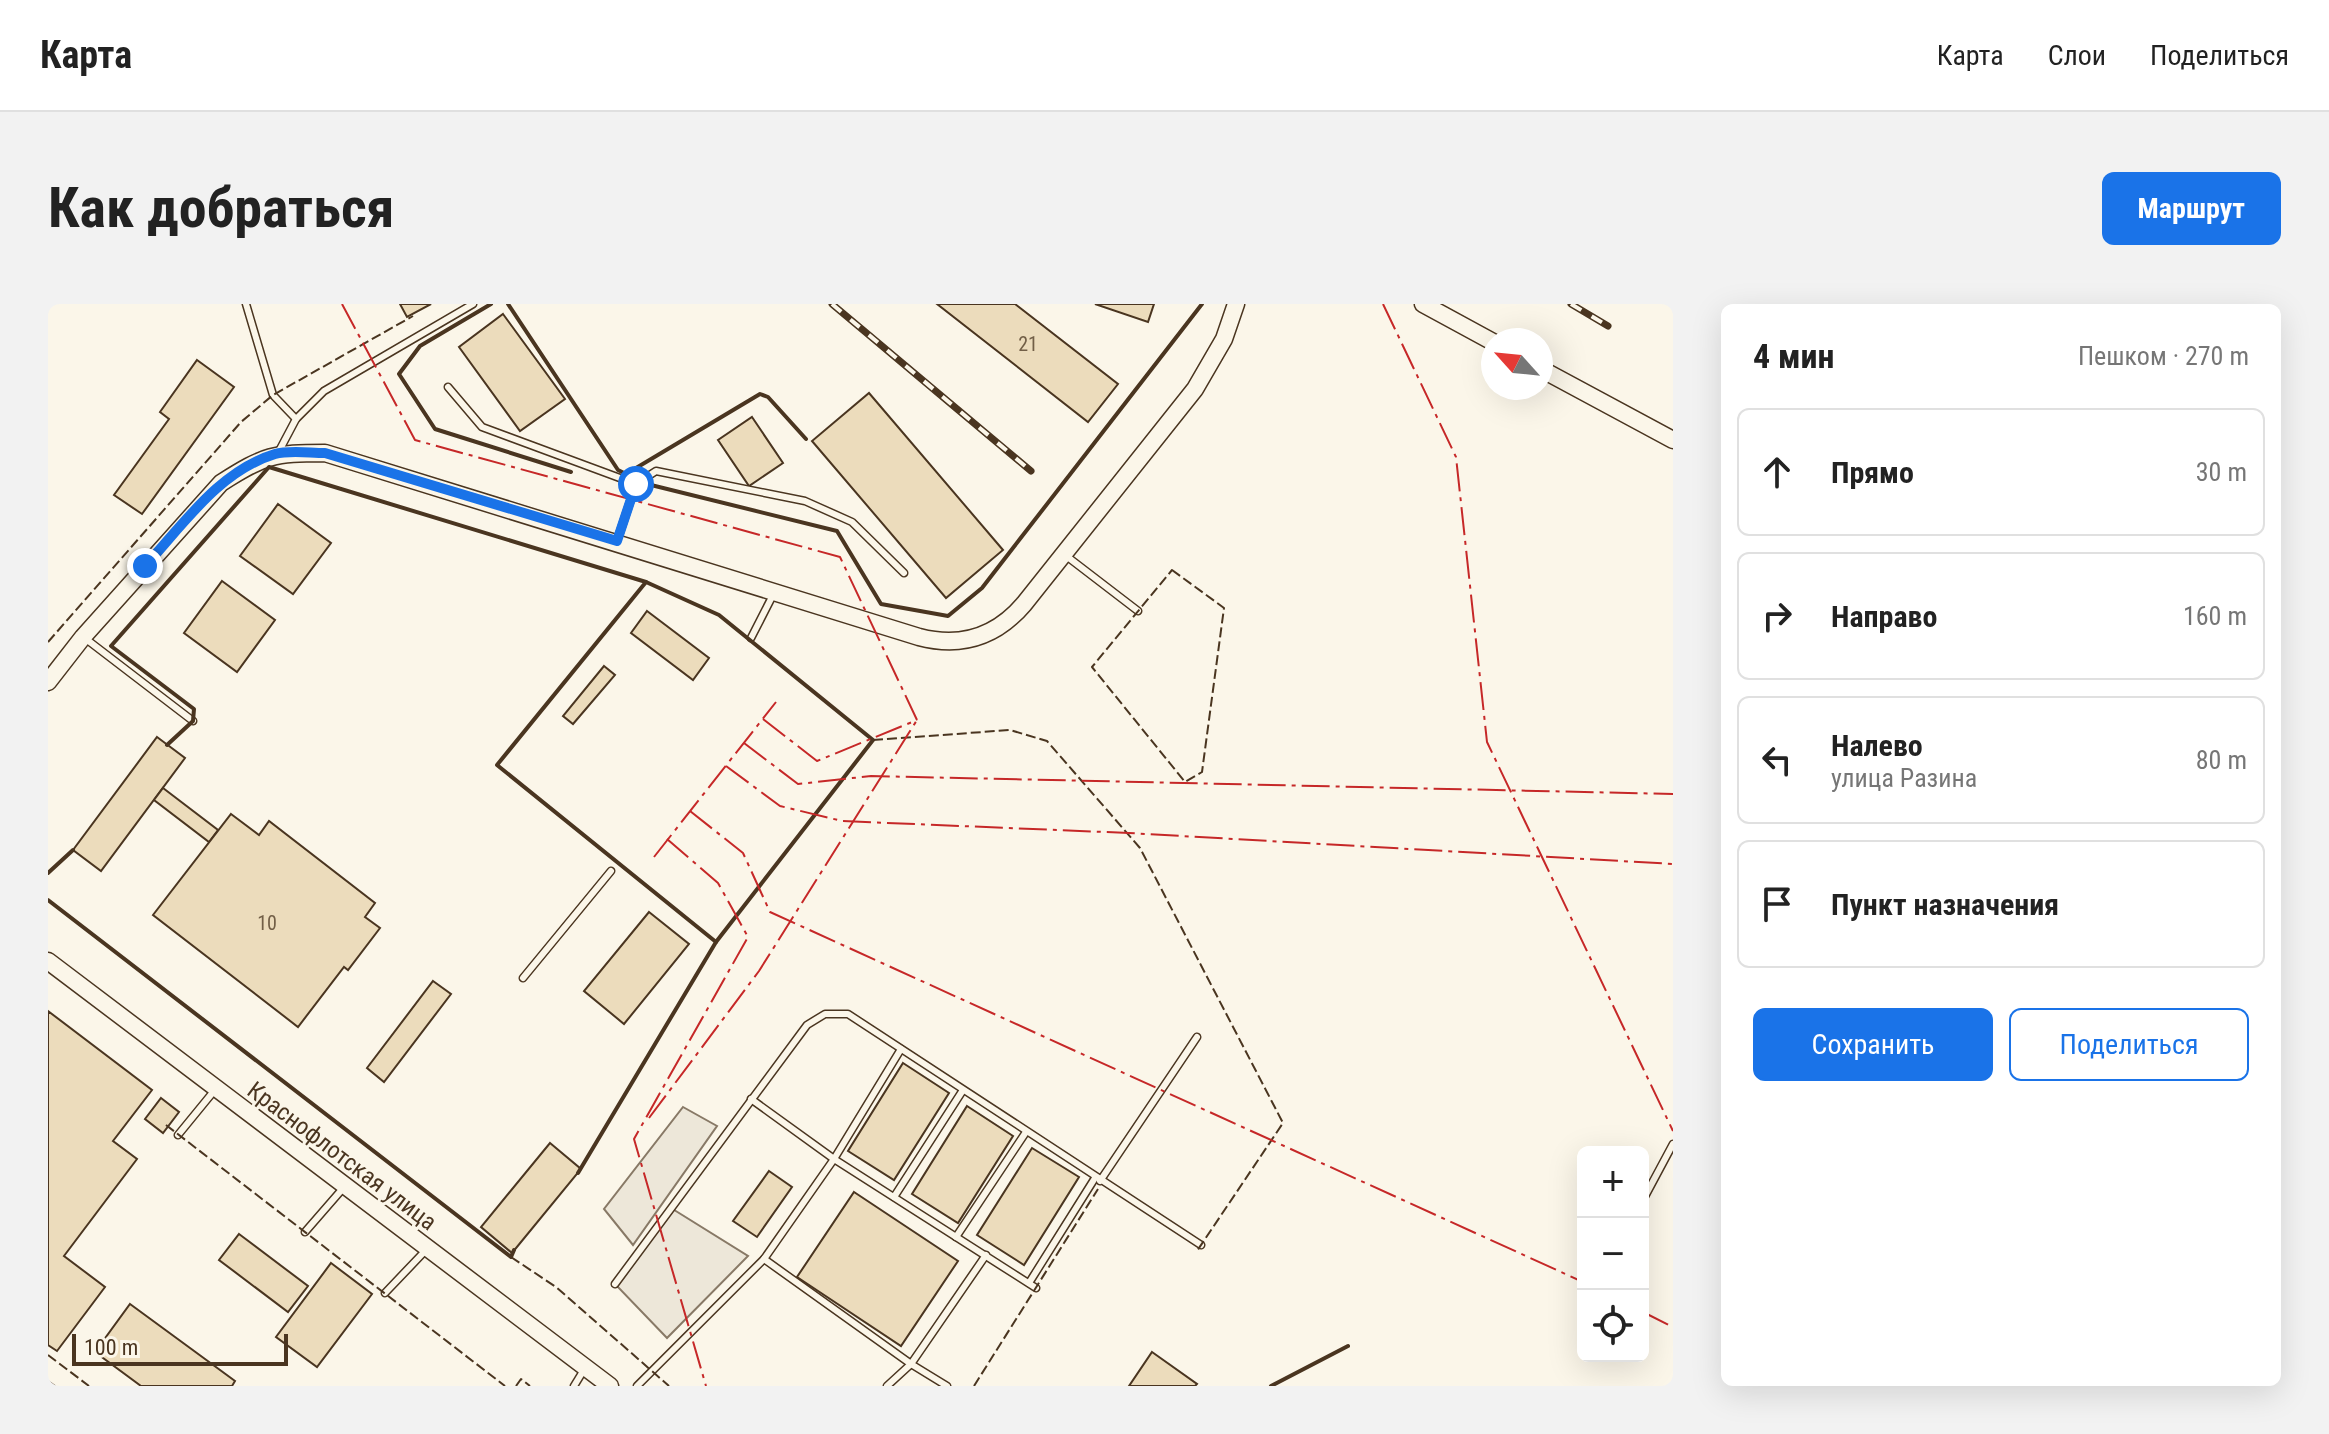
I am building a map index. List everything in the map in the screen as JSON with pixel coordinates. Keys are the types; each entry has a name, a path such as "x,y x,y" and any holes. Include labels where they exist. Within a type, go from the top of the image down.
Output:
{"street":[{"path":"48,682 83,637 221,483 249,465 278,453 325,453 919,637 949,643 980,636 1004,624 1065,555 1195,389 1224,339 1236,304"},
{"path":"1423,304 1481,335"},
{"path":"1553,375 1673,440"},
{"name":"Краснофлотская улица","path":"48,961 426,1250 610,1386"}],"lane":[{"path":"246,304 273,395 296,419"},
{"path":"278,453 296,419 324,391 473,304"},
{"path":"448,387 482,427 636,484"},
{"path":"617,541 636,484 656,471 805,501 852,522 904,573"},
{"path":"1065,555 1138,611"},
{"path":"751,638 775,591"},
{"path":"83,637 193,721"},
{"path":"523,978 611,871"},
{"path":"615,1284 807,1025 825,1014 848,1014 1201,1245"},
{"path":"1029,1283 1197,1037"},
{"path":"637,1386 764,1259 834,1159 901,1049"},
{"path":"178,1135 216,1090"},
{"path":"894,1197 963,1090"},
{"path":"751,1099 834,1159 1036,1288"},
{"path":"956,1237 1026,1132"},
{"path":"1649,1189 1673,1144"},
{"path":"305,1232 345,1186"},
{"path":"385,1293 426,1250"},
{"path":"887,1386 911,1364 986,1255"},
{"path":"764,1259 911,1364 947,1386"},
{"path":"574,1386 585,1368"}],"shaded area":[{"path":"683,1107 717,1126 633,1245 604,1209"},
{"path":"671,1208 748,1256 667,1338 615,1284"}],"building":[{"path":"400,304 431,304 407,317"},
{"path":"937,304 1015,304 1118,384 1088,422"},
{"path":"1095,304 1154,304 1148,322"},
{"path":"503,314 565,399 520,431 459,347"},
{"path":"197,360 234,387 142,514 114,495 169,419 160,412"},
{"path":"869,393 1003,550 946,598 812,441"},
{"path":"752,417 783,463 749,486 718,440"},
{"path":"278,504 331,543 293,594 240,556"},
{"path":"222,581 275,620 237,672 184,633"},
{"path":"647,611 709,658 693,680 631,633"},
{"path":"604,666 615,675 573,724 563,716"},
{"path":"157,737 185,758 101,871 73,850"},
{"path":"163,788 218,830 209,842 154,800"},
{"path":"231,814 259,835 269,821 375,903 365,917 380,928 348,970 344,967 298,1027 153,915"},
{"path":"649,912 689,944 624,1024 584,991"},
{"path":"433,981 451,994 384,1082 367,1068"},
{"path":"48,1011 152,1090 113,1141 137,1159 64,1256 105,1287 57,1351 48,1345"},
{"path":"903,1063 949,1093 894,1180 848,1151"},
{"path":"161,1098 179,1112 163,1133 145,1119"},
{"path":"967,1106 1013,1136 958,1223 912,1194"},
{"path":"550,1143 581,1169 512,1253 481,1227"},
{"path":"1032,1148 1079,1177 1024,1265 977,1235"},
{"path":"769,1171 792,1187 757,1237 733,1221"},
{"path":"854,1192 958,1261 901,1346 797,1277"},
{"path":"239,1234 308,1286 288,1312 219,1260"},
{"path":"331,1263 372,1294 317,1367 276,1337"},
{"path":"130,1304 235,1381 232,1386 141,1386 95,1352"},
{"path":"1152,1352 1197,1384 1129,1386"}],"railway":[{"path":"832,304 1031,471"},
{"path":"1571,304 1608,326"}],"fence":[{"path":"48,642 241,422 273,395 413,316"},
{"path":"1172,570 1224,608 1202,772 1185,782 1092,667 1172,570"},
{"path":"873,740 1010,730 1047,741 1140,848 1283,1123 1197,1251"},
{"path":"166,1125 505,1386"},
{"path":"974,1386 1098,1189"},
{"path":"511,1257 556,1287 669,1386"},
{"path":"48,1355 89,1386"},
{"path":"516,1386 521,1379 530,1386"},
{"path":"48,1381 55,1386"}],"wall":[{"path":"491,304 420,346 399,374 435,429 571,472"},
{"path":"508,304 618,470 626,474 760,394 768,397 806,439"},
{"path":"651,485 837,531 881,604 948,616 982,588 1202,304"},
{"path":"167,745 193,721 194,709 111,646 269,467 646,582 497,765 716,942 578,1173"},
{"path":"646,582 719,615 873,740 716,942"},
{"path":"48,873 73,850"},
{"path":"48,900 511,1257 514,1250"},
{"path":"1271,1386 1348,1346"}],"power":[{"path":"342,304 415,440 840,557 917,720"},
{"path":"1383,304 1456,457 1487,742 1673,1131"},
{"path":"654,857 776,702"},
{"path":"763,719 817,761 917,720"},
{"path":"649,1118 759,971 917,720"},
{"path":"744,743 798,784 871,776 1673,794"},
{"path":"726,766 780,806 842,821 1129,833 1673,864"},
{"path":"690,811 743,853 770,912 1577,1279"},
{"path":"667,839 718,883 748,937 634,1139 706,1386"},
{"path":"1649,1315 1673,1327"}],"route":[{"path":"145,566 221,483 249,465 278,453 325,453 617,541 636,484"}]}
